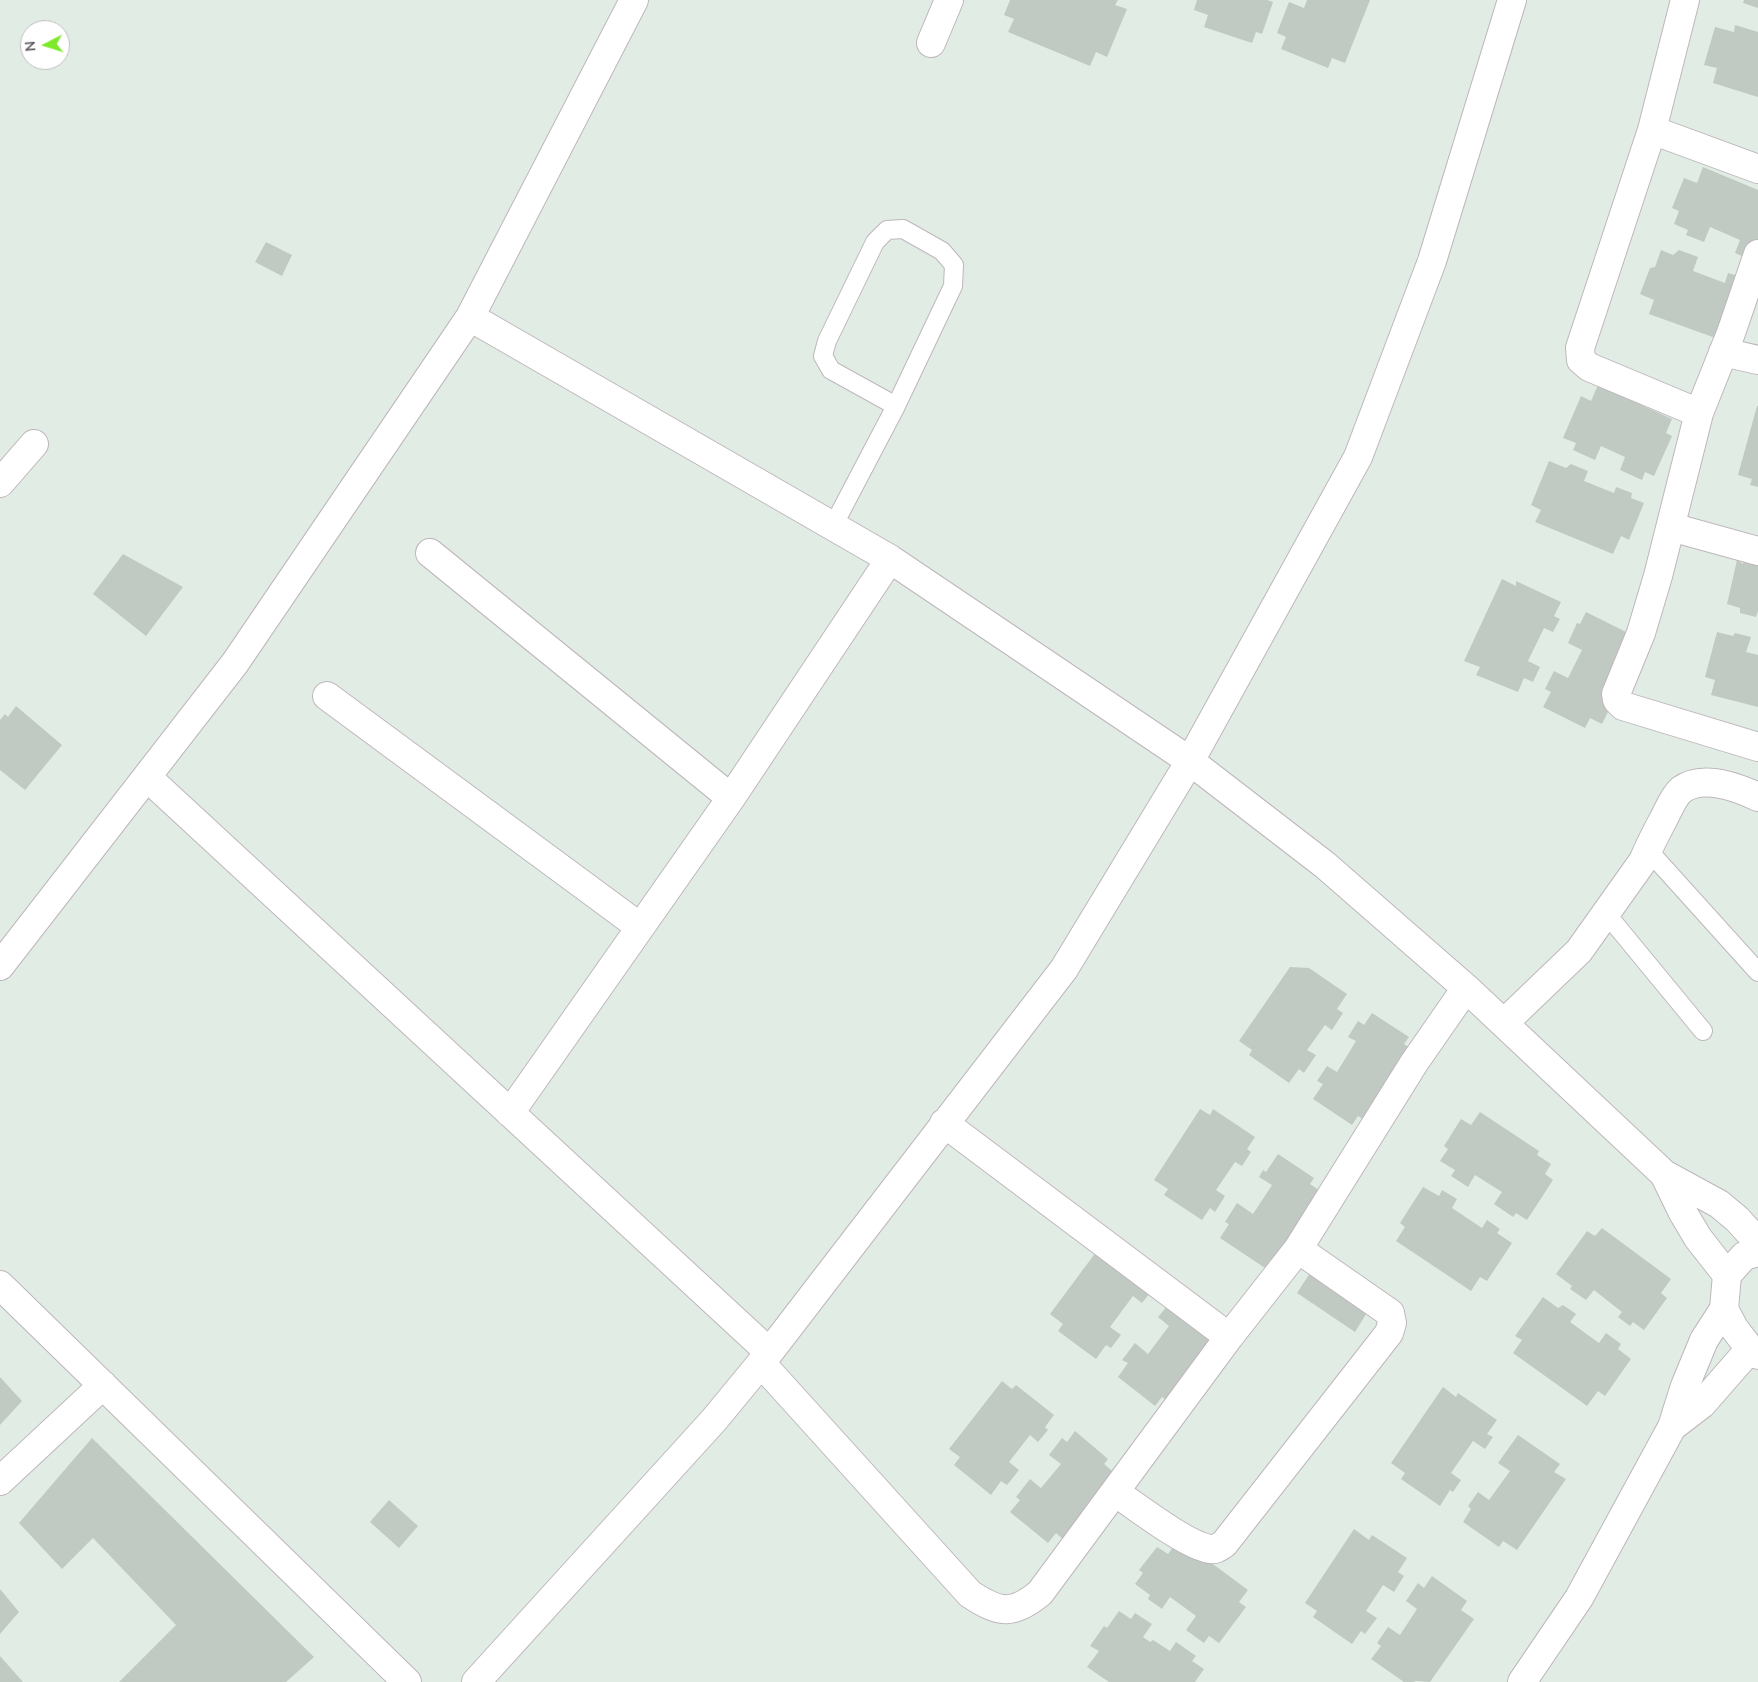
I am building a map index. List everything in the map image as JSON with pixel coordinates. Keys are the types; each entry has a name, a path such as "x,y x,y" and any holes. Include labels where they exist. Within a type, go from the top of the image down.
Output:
{"street":[{"path":"0,966 235,663 470,317 634,0"},
{"path":"931,43 949,0"},
{"path":"476,1682 714,1420 765,1358 1064,969 1190,761 1358,457 1432,261 1512,0"},
{"path":"1685,0 1652,130 1580,348 1581,360 1589,368 1699,413"},
{"path":"1652,130 1758,169"},
{"path":"1758,254 1699,413 1658,576 1641,633 1616,694 1617,700 1623,706 1758,747"},
{"path":"470,317 890,559 1190,761 1325,865 1466,988 1664,1174 1719,1204 1737,1219 1758,1242"},
{"path":"1723,352 1758,360"},
{"path":"0,483 34,444"},
{"path":"1671,527 1758,551"},
{"path":"430,553 731,798"},
{"path":"510,1113 731,798 890,559"},
{"path":"327,696 640,927"},
{"path":"147,777 510,1113 765,1358 970,1594 990,1607 1012,1609 1025,1606 1040,1593 1229,1337 1298,1249 1414,1063 1466,988"},
{"path":"1504,1023 1578,951 1643,861 1673,801 1680,791 1690,785 1716,783 1741,789 1758,797"},
{"path":"944,1123 1229,1337"},
{"path":"1664,1174 1698,1238 1727,1275"},
{"path":"1115,1492 1190,1542 1210,1549 1224,1544 1389,1333 1392,1323 1390,1313 1298,1249"},
{"path":"1522,1682 1579,1598 1672,1427 1684,1386 1704,1340 1724,1308 1727,1275 1744,1256 1758,1252"},
{"path":"0,1285 407,1682"},
{"path":"1672,1427 1702,1404 1754,1352 1734,1328 1724,1308"},
{"path":"0,1480 103,1385"}],"lane":[{"path":"833,526 896,406 953,286 954,265 942,251 903,229 887,230 875,242 827,342 824,356 831,370 896,406"},
{"path":"1648,850 1758,972"},
{"path":"1605,912 1703,1031"}],"building":[{"path":"1010,0 1118,0 1115,5 1127,9 1107,57 1096,52 1090,66 1008,32 1014,19 1004,15"},
{"path":"1197,0 1267,0 1273,2 1262,34 1256,32 1252,43 1204,27 1208,15 1194,10"},
{"path":"1307,0 1370,0 1345,63 1332,58 1328,68 1281,49 1286,37 1277,33 1289,2 1304,8"},
{"path":"1744,0 1758,0 1758,8 1743,3"},
{"path":"1735,25 1758,32 1758,97 1713,83 1717,68 1704,65 1715,27 1734,32"},
{"path":"1703,167 1758,190 1758,257 1751,260 1735,253 1740,240 1710,227 1704,242 1686,235 1688,230 1674,224 1679,211 1672,208 1684,178 1697,183"},
{"path":"266,242 292,255 282,276 255,262"},
{"path":"1661,250 1673,255 1679,250 1698,257 1693,271 1725,283 1728,273 1742,277 1721,340 1649,314 1654,300 1640,294 1650,268 1655,267"},
{"path":"1598,385 1672,419 1666,433 1672,436 1654,476 1645,472 1642,480 1620,470 1625,457 1601,446 1595,460 1573,450 1576,443 1563,438 1581,396 1591,401"},
{"path":"1757,406 1758,487 1750,485 1752,479 1738,475"},
{"path":"1549,461 1566,468 1571,464 1588,471 1584,481 1614,493 1616,487 1632,493 1631,498 1644,503 1629,540 1621,536 1613,554 1535,522 1541,510 1531,505"},
{"path":"1746,552 1758,555 1758,611 1756,617 1740,613 1740,608 1727,604 1737,560 1743,564"},
{"path":"123,554 183,587 146,636 93,594"},
{"path":"1502,579 1516,586 1516,581 1561,602 1554,616 1560,619 1553,632 1544,628 1528,661 1540,667 1533,682 1524,678 1518,692 1476,675 1480,667 1464,661"},
{"path":"1586,612 1628,633 1640,647 1602,724 1590,718 1585,728 1543,707 1551,692 1545,689 1554,671 1568,678 1582,650 1568,643 1577,623 1580,624"},
{"path":"1717,632 1733,636 1735,633 1751,637 1746,652 1758,655 1758,707 1711,695 1715,680 1705,677"},
{"path":"16,706 62,745 25,790 0,770 0,720 5,714 8,717"},
{"path":"1290,967 1309,968 1347,994 1337,1009 1343,1013 1332,1030 1325,1025 1307,1050 1316,1055 1304,1073 1299,1069 1289,1083 1249,1055 1252,1050 1239,1041"},
{"path":"1372,1013 1409,1037 1404,1044 1417,1052 1371,1124 1358,1116 1352,1125 1313,1099 1323,1084 1317,1081 1327,1066 1337,1072 1356,1041 1348,1037 1358,1021 1364,1025"},
{"path":"1200,1109 1210,1115 1213,1109 1255,1137 1247,1149 1251,1152 1242,1166 1235,1162 1216,1190 1225,1196 1215,1212 1210,1208 1202,1220 1164,1195 1168,1189 1154,1180"},
{"path":"1480,1112 1539,1151 1537,1155 1551,1164 1545,1174 1553,1180 1527,1220 1516,1213 1513,1217 1494,1204 1502,1192 1475,1175 1468,1187 1451,1176 1455,1170 1440,1161 1448,1149 1444,1146 1461,1119 1471,1125"},
{"path":"1278,1154 1314,1178 1310,1184 1326,1195 1278,1266 1270,1260 1265,1268 1220,1238 1229,1224 1225,1222 1237,1203 1253,1214 1272,1185 1259,1177 1263,1170 1266,1172"},
{"path":"1423,1187 1439,1196 1442,1190 1457,1199 1452,1208 1482,1228 1487,1220 1500,1229 1497,1233 1512,1243 1487,1281 1480,1277 1471,1291 1396,1241 1405,1227 1400,1223"},
{"path":"1602,1228 1671,1279 1661,1293 1667,1298 1644,1330 1633,1322 1630,1326 1618,1317 1622,1312 1594,1290 1586,1300 1570,1289 1572,1286 1556,1274 1587,1231 1595,1236"},
{"path":"1102,1244 1150,1293 1142,1303 1133,1296 1110,1327 1121,1335 1111,1348 1106,1345 1096,1359 1058,1331 1063,1324 1050,1314"},
{"path":"1310,1273 1368,1311 1355,1332 1297,1293"},
{"path":"1543,1297 1558,1308 1563,1305 1576,1314 1570,1322 1599,1343 1606,1333 1621,1344 1618,1349 1631,1359 1605,1396 1598,1391 1587,1406 1513,1353 1522,1340 1515,1336"},
{"path":"1169,1304 1221,1343 1173,1405 1162,1397 1155,1406 1118,1377 1128,1363 1122,1360 1135,1343 1148,1354 1169,1326 1158,1317"},
{"path":"0,1377 22,1401 0,1425"},
{"path":"1002,1381 1012,1389 1016,1385 1054,1415 1045,1427 1048,1430 1038,1442 1030,1435 1009,1462 1019,1470 1007,1485 1001,1481 991,1495 954,1465 960,1457 949,1449"},
{"path":"1443,1387 1456,1397 1458,1393 1497,1420 1487,1434 1493,1437 1485,1449 1473,1441 1451,1473 1461,1480 1453,1492 1450,1490 1440,1506 1401,1479 1405,1473 1391,1463"},
{"path":"1075,1431 1108,1459 1104,1464 1118,1476 1065,1541 1056,1533 1048,1543 1010,1512 1020,1500 1016,1497 1030,1479 1041,1488 1061,1464 1049,1455 1062,1438 1067,1442"},
{"path":"1518,1435 1560,1464 1554,1472 1566,1479 1517,1550 1503,1541 1499,1547 1463,1522 1471,1509 1468,1506 1478,1492 1489,1500 1510,1471 1498,1463"},
{"path":"92,1438 314,1657 286,1682 119,1682 176,1625 93,1538 62,1569 19,1523"},
{"path":"389,1500 418,1526 399,1548 370,1522"},
{"path":"1354,1529 1369,1540 1372,1535 1407,1558 1398,1572 1404,1576 1394,1592 1383,1585 1366,1611 1377,1618 1365,1634 1361,1631 1352,1644 1313,1617 1317,1611 1305,1603"},
{"path":"1179,1539 1248,1590 1239,1602 1246,1607 1219,1643 1209,1636 1204,1643 1186,1630 1196,1616 1170,1597 1162,1609 1148,1599 1150,1595 1135,1584 1143,1573 1139,1570 1157,1547 1168,1554"},
{"path":"1432,1576 1467,1601 1461,1610 1474,1619 1430,1682 1404,1682 1371,1659 1381,1646 1377,1643 1388,1627 1400,1635 1417,1609 1406,1601 1418,1583 1424,1588"},
{"path":"0,1589 19,1612 0,1634"},
{"path":"1119,1611 1131,1619 1135,1613 1152,1624 1143,1637 1150,1642 1153,1640 1170,1651 1176,1642 1196,1656 1192,1661 1204,1669 1195,1682 1109,1682 1087,1667 1099,1651 1090,1646 1104,1626 1107,1628"},
{"path":"0,1656 23,1682 0,1682"}]}
